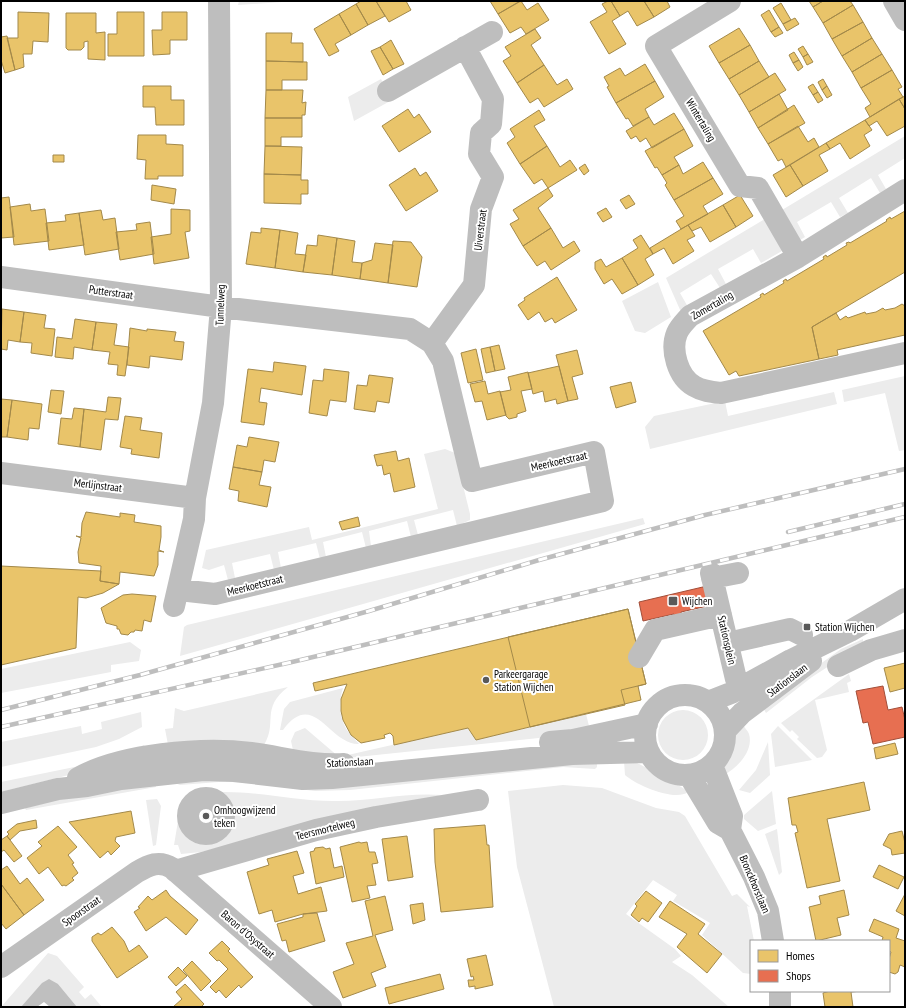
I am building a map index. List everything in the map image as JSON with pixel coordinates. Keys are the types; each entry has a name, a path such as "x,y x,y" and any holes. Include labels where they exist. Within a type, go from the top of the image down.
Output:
{"street":[{"name":"Tunnelweg","path":"177,598 194,519 195,498 213,403 221,307 219,1"},
{"name":"Wintertaling","path":"730,1 656,46 740,186 758,188 798,257"},
{"path":"894,1 905,20"},
{"path":"388,91 492,32"},
{"name":"Uiverstraat","path":"432,343 474,285 481,209 493,177 479,154 481,133 491,124 493,99 465,47"},
{"name":"Zomertaling","path":"905,190 798,257 690,316 682,325 677,334 675,344 678,363 687,381 694,386 711,392 728,392 905,353"},
{"name":"Putterstraat","path":"1,276 221,307"},
{"name":"Meerkoetstraat","path":"177,598 215,594 604,501 594,452 472,481 443,361 432,343 410,329 221,307"},
{"name":"Merlijnstraat","path":"1,473 195,498"},
{"name":"Stationsplein","path":"738,573 712,576 738,682"},
{"name":"Stationslaan","path":"708,702 731,694 791,660 850,631 905,599"},
{"path":"639,657 655,630 721,615"},
{"path":"728,643 790,629 802,635"},
{"name":"Stationslaan","path":"725,731 742,713 850,631"},
{"path":"838,666 871,650 905,640"},
{"path":"684,695 697,697 708,702 716,710 722,720 725,731 725,743 720,755 712,765 701,772 689,775 676,775 665,770 655,762 648,752 645,738 647,724 652,713 661,704 672,698 684,695"},
{"name":"Stationslaan","path":"58,789 82,776 108,766 163,755 214,751 250,753 329,765 353,764 573,740 647,724"},
{"name":"Stationslaan","path":"1,803 58,789 87,786 142,776 203,770 234,770 303,779 572,754 648,752"},
{"name":"Bronckhorstlaan","path":"712,765 732,816 730,830 764,902 773,940"},
{"name":"Bronckhorstlaan","path":"689,775 718,823 730,830"},
{"name":"Teersmortelweg","path":"170,867 316,830 376,817 478,800"},
{"name":"Spoorstraat","path":"1,966 137,872 150,865 170,867"},
{"name":"Baron d'Osystraat","path":"170,867 331,1007"},
{"path":"780,992 780,1007"}],"shaded area":[{"path":"239,1 296,1 238,5"},
{"path":"381,79 392,100 354,121 348,97"},
{"path":"905,136 905,158 878,175 886,189 880,193 871,178 839,198 848,213 840,217 831,202 797,222 805,237 800,240 782,210"},
{"path":"768,217 782,251 761,263 753,249 718,269 726,284 720,288 711,274 680,293 688,307 681,312 666,278"},
{"path":"658,282 671,317 645,333 635,331 622,301"},
{"path":"905,376 905,450 899,451 885,393 844,402 842,390"},
{"path":"834,392 837,404 650,449 645,427 654,416 725,401 728,416"},
{"path":"445,449 455,453 470,514 470,520 457,526 453,510 414,520 418,535 411,537 407,521 369,531 371,546 366,548 362,532 323,542 326,557 320,559 316,543 278,552 281,568 274,570 270,554 232,563 235,578 228,580 224,565 209,570 202,568 206,550 309,527 312,540 438,509 424,454"},
{"path":"643,518 645,524 180,656 184,627 187,625"},
{"path":"863,639 863,644 812,677 766,713 762,706 841,649"},
{"path":"130,642 141,650 139,661 111,665 111,672 1,693 1,669"},
{"path":"849,674 851,681 847,683 849,692 815,700 827,750 822,757 817,758 797,739 799,737 792,730 790,732 781,723"},
{"path":"288,687 274,702 270,729 264,745 169,750 165,729 173,728 175,708 184,711"},
{"path":"343,688 340,700 340,712 346,729 359,744 348,742 313,716 304,715 294,719 283,730 280,730 284,709 290,702"},
{"path":"678,710 688,710 701,717 708,730 708,740 701,753 688,760 678,760 669,756 662,749 658,740 658,730 662,721 669,714"},
{"path":"141,712 142,727 119,739 96,747 1,767 1,742 81,726 82,734 102,729 101,722"},
{"path":"586,714 590,730 567,735 338,759 293,750 291,741 295,732 305,728 339,757 467,728 476,740"},
{"path":"742,723 749,734 750,740 747,753 734,768 724,775 725,761 729,748"},
{"path":"778,726 812,760 775,767 771,734"},
{"path":"768,742 770,775 750,793 739,790 756,770"},
{"path":"144,745 146,748 69,775 1,792 1,782 94,763"},
{"path":"597,758 597,767 595,769 563,767 350,790 315,791 232,781 180,785 175,783 208,774"},
{"path":"624,761 635,762 664,779 682,787 688,792 682,795 665,794 646,787 625,775"},
{"path":"155,779 156,787 26,810 25,808 108,787"},
{"path":"563,785 602,788 656,808 679,812 685,816 732,896 737,894 750,907 747,906 754,940 750,940 750,974 743,973 702,935 710,923 673,901 677,895 653,880 626,914 675,949 681,956 672,962 692,975 729,1007 554,1007 517,867 508,791"},
{"path":"772,791 776,824 758,831 744,819 744,815"},
{"path":"220,792 250,793 323,801 351,801 429,794 442,795 201,852 181,854 178,845 174,845 178,821 187,837 198,844 211,844 222,838 230,828 234,816 231,803"},
{"path":"157,799 161,806 156,845 153,846 146,800"},
{"path":"777,829 782,872 779,875 765,834"},
{"path":"48,953 57,956 84,987 79,992 85,999 91,994 102,1007 77,1007 58,984 21,1007 1,1007"},
{"path":"49,979 58,984 77,1007 50,1007 44,1002 37,1007 21,1007 42,983"}],"building: Homes":[{"path":"361,1 376,1 385,16 368,25 356,4"},
{"path":"376,1 406,1 411,10 389,22"},
{"path":"490,1 520,1 498,14"},
{"path":"521,1 527,10 538,3 549,20 526,34 521,27 510,33 498,14"},
{"path":"611,1 620,16 612,21 626,44 609,54 590,22 607,12 602,4"},
{"path":"611,1 644,1 654,17 637,26 628,11 620,16"},
{"path":"644,1 667,1 670,7 654,17"},
{"path":"809,1 823,1 813,7"},
{"path":"823,1 850,1 853,5 823,23 813,7"},
{"path":"781,3 791,20 783,24 773,8"},
{"path":"356,4 368,25 351,35 339,14"},
{"path":"853,5 863,22 832,39 823,23"},
{"path":"769,10 779,27 771,32 761,15"},
{"path":"18,12 49,13 48,42 33,41 32,54 23,54 24,67 15,70 7,38 18,38"},
{"path":"117,12 144,12 144,56 108,56 108,34 117,34"},
{"path":"162,12 187,12 187,40 170,40 170,54 153,55 152,30 162,30"},
{"path":"66,13 96,13 96,33 105,32 105,60 88,59 88,41 84,42 84,47 81,50 68,50 66,48"},
{"path":"339,14 351,35 335,44 339,51 329,56 314,29"},
{"path":"795,18 799,24 787,31 783,24"},
{"path":"863,22 872,38 842,56 832,39"},
{"path":"779,27 783,33 775,37 771,32"},
{"path":"739,28 750,45 719,63 709,46"},
{"path":"535,29 541,38 531,45 544,65 517,83 503,61 511,56 505,47"},
{"path":"266,33 292,33 291,43 303,43 303,62 266,61"},
{"path":"7,36 15,70 5,73 1,60 1,37"},
{"path":"872,38 882,54 852,72 842,56"},
{"path":"391,40 404,64 393,69 380,47"},
{"path":"750,45 759,61 729,79 719,63"},
{"path":"803,46 808,54 803,57 798,49"},
{"path":"380,47 393,69 383,75 371,51"},
{"path":"794,52 799,60 793,63 789,55"},
{"path":"808,54 813,62 807,65 803,57"},
{"path":"882,54 892,70 861,88 852,72"},
{"path":"799,60 803,67 798,71 793,63"},
{"path":"266,61 307,62 307,80 282,80 282,90 266,90"},
{"path":"759,61 769,77 739,95 729,79"},
{"path":"645,64 655,81 616,103 607,87 609,86 604,77 620,68 625,76"},
{"path":"544,65 557,85 567,79 573,89 544,107 538,98 530,103 517,83"},
{"path":"892,70 902,87 898,89 903,97 870,117 865,108 871,104 861,88"},
{"path":"775,73 786,90 749,112 739,95"},
{"path":"823,79 827,86 822,90 818,82"},
{"path":"655,81 664,97 645,109 649,117 633,126 628,118 626,119 616,103"},
{"path":"813,84 818,92 813,95 808,87"},
{"path":"143,86 171,86 171,100 184,100 184,125 156,125 155,107 143,107"},
{"path":"827,86 832,95 827,98 822,90"},
{"path":"266,90 303,90 302,103 306,102 305,115 302,115 302,118 265,118"},
{"path":"818,92 823,100 818,103 813,95"},
{"path":"779,94 788,110 758,128 749,112"},
{"path":"905,96 905,109 899,99"},
{"path":"899,99 905,109 905,126 887,136 877,121 869,126 865,120"},
{"path":"794,105 805,123 768,144 758,128"},
{"path":"408,109 414,118 419,114 431,132 399,152 382,126"},
{"path":"539,110 545,120 534,126 547,146 520,164 507,143 515,137 510,129"},
{"path":"674,113 684,129 652,148 646,138 640,142 636,136 631,139 626,131 649,117 654,125"},
{"path":"265,118 302,118 302,137 281,137 281,146 265,146"},
{"path":"865,120 872,130 864,135 870,146 850,159 840,143 830,149 826,143"},
{"path":"798,126 808,142 814,138 819,147 786,167 782,159 778,161 768,144"},
{"path":"684,129 693,146 674,157 679,165 662,175 657,167 655,168 645,151"},
{"path":"138,135 166,135 166,144 183,145 183,176 158,176 158,179 145,179 146,160 137,159"},
{"path":"826,143 830,149 819,155 828,171 803,186 790,165"},
{"path":"265,146 302,147 301,175 264,174"},
{"path":"547,146 560,167 570,160 577,170 548,188 542,179 534,184 520,164"},
{"path":"53,155 64,155 64,162 53,162"},
{"path":"703,162 713,178 674,200 665,185 667,183 662,175 679,165 683,174"},
{"path":"585,164 589,171 584,175 579,168"},
{"path":"790,165 803,186 786,197 773,175"},
{"path":"415,168 420,176 426,172 438,191 406,211 389,185"},
{"path":"264,174 301,175 301,180 308,180 308,194 301,194 301,204 264,203"},
{"path":"713,178 723,194 703,206 708,214 681,229 676,221 684,216 674,200"},
{"path":"152,185 176,189 174,204 151,200"},
{"path":"548,188 553,196 538,208 551,228 523,246 510,224 519,219 513,210"},
{"path":"629,195 635,204 626,209 620,200"},
{"path":"740,195 753,216 736,227 723,205"},
{"path":"9,197 14,237 1,238 1,198"},
{"path":"30,204 31,211 45,209 49,241 14,245 10,207"},
{"path":"723,205 736,227 710,242 701,227 692,231 688,225"},
{"path":"606,208 612,217 603,222 597,213"},
{"path":"171,209 190,210 190,231 185,232 189,258 154,264 151,237 171,234"},
{"path":"101,210 103,220 115,218 119,249 85,255 79,213"},
{"path":"905,211 905,272 812,327 819,359 739,376 736,371 729,375 703,331 761,297 760,295 763,293 764,295 784,283 783,281 786,279 787,281 824,259 823,257 826,255 827,257 847,245 846,243 850,243 887,221 886,220 890,217 891,219"},
{"path":"79,213 84,245 49,250 46,223 66,221 65,215"},
{"path":"150,222 154,254 120,260 116,232 137,230 136,224"},
{"path":"688,225 695,236 687,240 694,251 673,264 664,248 653,254 650,248"},
{"path":"261,228 280,230 275,268 246,264 251,232 261,233"},
{"path":"551,228 563,248 574,241 580,251 551,270 545,261 537,266 523,246"},
{"path":"280,230 298,233 295,254 306,255 303,272 275,268"},
{"path":"318,235 337,238 332,275 303,272 307,245 317,246"},
{"path":"641,235 653,254 645,259 654,275 638,285 622,258 638,248 633,240"},
{"path":"337,238 355,241 352,262 362,263 360,279 332,275"},
{"path":"393,241 411,242 422,257 417,287 388,283"},
{"path":"375,243 393,245 388,283 360,279 362,263 372,260"},
{"path":"622,258 638,285 622,294 612,279 604,284 595,269 595,262 601,259 606,267"},
{"path":"557,277 577,310 555,323 552,318 545,322 539,312 528,320 518,305 525,300 524,298"},
{"path":"902,304 905,306 905,335 837,350 838,355 819,359 812,327 836,313 840,320 846,316 848,318 865,312 866,314 876,312 883,308 885,310 895,308"},
{"path":"2,309 24,312 20,342 8,340 7,350 1,349"},
{"path":"24,312 46,315 44,328 55,329 52,356 31,353 32,343 20,342"},
{"path":"75,319 96,322 92,350 74,347 73,359 55,357 57,337 72,339"},
{"path":"96,322 117,324 114,345 129,347 125,376 117,375 118,365 108,364 110,352 92,350"},
{"path":"130,328 147,331 147,329 176,332 174,341 184,342 182,360 150,356 149,368 127,365"},
{"path":"499,345 505,369 495,371 490,347"},
{"path":"490,347 495,371 486,373 481,349"},
{"path":"476,349 483,380 468,383 461,353"},
{"path":"577,350 583,374 572,377 578,399 568,401 556,355"},
{"path":"274,362 306,366 302,395 261,388 259,402 267,403 264,425 241,422 248,369 273,372"},
{"path":"559,366 568,401 557,404 556,399 545,402 543,391 533,394 528,373"},
{"path":"324,369 349,372 346,402 330,400 327,416 309,413 313,380 323,381"},
{"path":"528,372 532,389 521,391 526,411 517,414 517,417 509,419 506,416 500,392 511,390 508,377"},
{"path":"369,375 393,378 389,403 377,401 375,412 354,409 357,385 367,386"},
{"path":"485,381 488,394 500,391 506,415 487,420 482,401 475,402 470,384"},
{"path":"631,382 636,402 616,408 610,387"},
{"path":"51,390 64,391 61,414 48,412"},
{"path":"108,397 121,398 118,420 105,419 101,450 80,447 84,409 106,412"},
{"path":"1,399 12,400 7,437 1,437"},
{"path":"12,400 42,404 39,429 29,428 28,440 7,437"},
{"path":"74,408 84,409 80,447 58,444 61,418 72,419"},
{"path":"125,416 142,418 140,430 162,433 159,458 131,454 132,449 120,447"},
{"path":"249,437 279,442 275,462 264,460 262,472 233,467 237,445 247,447"},
{"path":"396,451 398,461 409,458 415,487 394,492 390,473 384,475 382,465 377,466 374,455"},
{"path":"233,467 262,472 259,485 271,487 267,507 238,501 239,491 229,489"},
{"path":"86,512 120,517 120,513 135,515 134,522 161,526 159,550 164,552 158,551 158,565 154,576 120,572 119,584 100,581 101,566 79,563 78,552 81,538 76,536 81,537 82,523"},
{"path":"358,517 360,526 342,530 339,522"},
{"path":"1,566 101,571 100,581 119,584 103,593 86,598 78,597 76,648 1,665"},
{"path":"132,594 156,596 151,622 144,620 142,631 135,630 128,635 121,634 119,629 117,629 117,626 106,623 101,608 123,595"},
{"name":"Parkeergarage Station Wijchen","path":"628,609 646,684 638,686 641,700 476,740 468,728 394,745 393,736 390,733 384,735 385,738 361,743 351,735 343,720 341,699 347,684 315,691 313,683"},
{"path":"628,609 646,684 621,690 625,705 530,727 508,637"},
{"path":"905,663 905,688 890,692 884,668"},
{"path":"895,743 898,754 876,759 874,748"},
{"path":"864,782 870,810 827,819 840,881 807,888 795,833 798,832 796,825 792,825 788,798"},
{"path":"131,811 135,833 116,837 115,841 120,846 111,855 108,851 100,858 69,822"},
{"path":"36,820 37,828 20,831 10,840 7,836 9,834 7,832 17,824"},
{"path":"485,825 487,845 489,845 493,907 441,912 435,862 434,829"},
{"path":"58,826 77,847 68,855 74,863 72,864 78,873 72,878 74,880 66,886 62,886 48,867 39,874 27,858 42,846 38,842"},
{"path":"902,831 905,843 905,853 892,855 891,849 883,845 889,834"},
{"path":"7,836 22,856 14,862 4,850 1,852 1,840"},
{"path":"407,836 413,877 388,881 382,839"},
{"path":"359,842 367,842 369,852 375,852 378,863 372,864 376,885 367,886 370,898 352,902 340,847"},
{"path":"323,847 326,849 330,848 334,868 342,866 344,877 316,884 310,852 314,851 315,848"},
{"path":"297,851 304,873 293,876 298,894 321,887 327,911 303,914 275,922 272,910 259,914 247,872 269,865 267,859"},
{"path":"879,865 904,877 898,889 873,877"},
{"path":"7,866 20,884 27,878 44,900 24,915 1,884 1,870"},
{"path":"1,884 24,915 6,929 1,923"},
{"path":"166,890 170,896 198,920 186,935 166,917 146,931 134,912 140,908 138,907 148,896 152,900"},
{"path":"844,890 849,915 837,918 841,935 816,940 809,907 821,904 819,896"},
{"path":"646,891 662,903 648,922 642,918 639,922 631,915 637,906 635,904"},
{"path":"905,894 905,916 896,911"},
{"path":"385,896 393,930 375,935 386,967 371,973 376,986 343,998 333,972 354,964 346,943 373,936 365,901"},
{"path":"670,901 705,924 698,934 722,954 707,973 677,947 687,934 659,917"},
{"path":"423,903 425,920 413,924 410,905"},
{"path":"317,913 325,941 289,952 286,940 282,941 277,924 303,917 303,914"},
{"path":"874,919 899,929 896,938 905,941 905,967 900,965 898,972 895,974 890,972 890,940 882,940 883,937 869,931"},
{"path":"112,927 124,941 129,952 139,945 148,957 117,978 92,941 92,937 98,933 101,935"},
{"path":"222,941 230,949 228,951 253,977 241,988 239,985 226,998 219,990 216,993 210,987 228,969 209,953"},
{"path":"486,955 493,985 475,989 475,986 469,987 468,980 474,980 473,976 471,977 467,959"},
{"path":"192,961 211,981 201,991 183,970"},
{"path":"178,967 187,976 176,986 168,977"},
{"path":"440,974 444,989 389,1004 385,988"},
{"path":"185,984 204,1004 201,1007 173,1007 182,999 176,992"},
{"path":"851,992 853,1007 825,1007 823,993"}],"building: Shops":[{"path":"707,586 712,605 681,612 683,619 675,620 674,614 643,621 639,602"},
{"path":"883,686 888,710 902,707 905,720 905,737 873,744 868,722 863,723 856,691"}],"railway":[{"path":"1,710 140,675 369,611 539,560 705,515 905,469"},
{"path":"788,532 905,504"},
{"path":"1,727 292,662 905,517"}],"place":[{"name":"Wijchen","path":"673,601"},
{"name":"Station Wijchen","path":"807,627"},
{"name":"Parkeergarage Station Wijchen","path":"486,680"},
{"name":"Omhoogwijzend teken","path":"206,816"}]}
